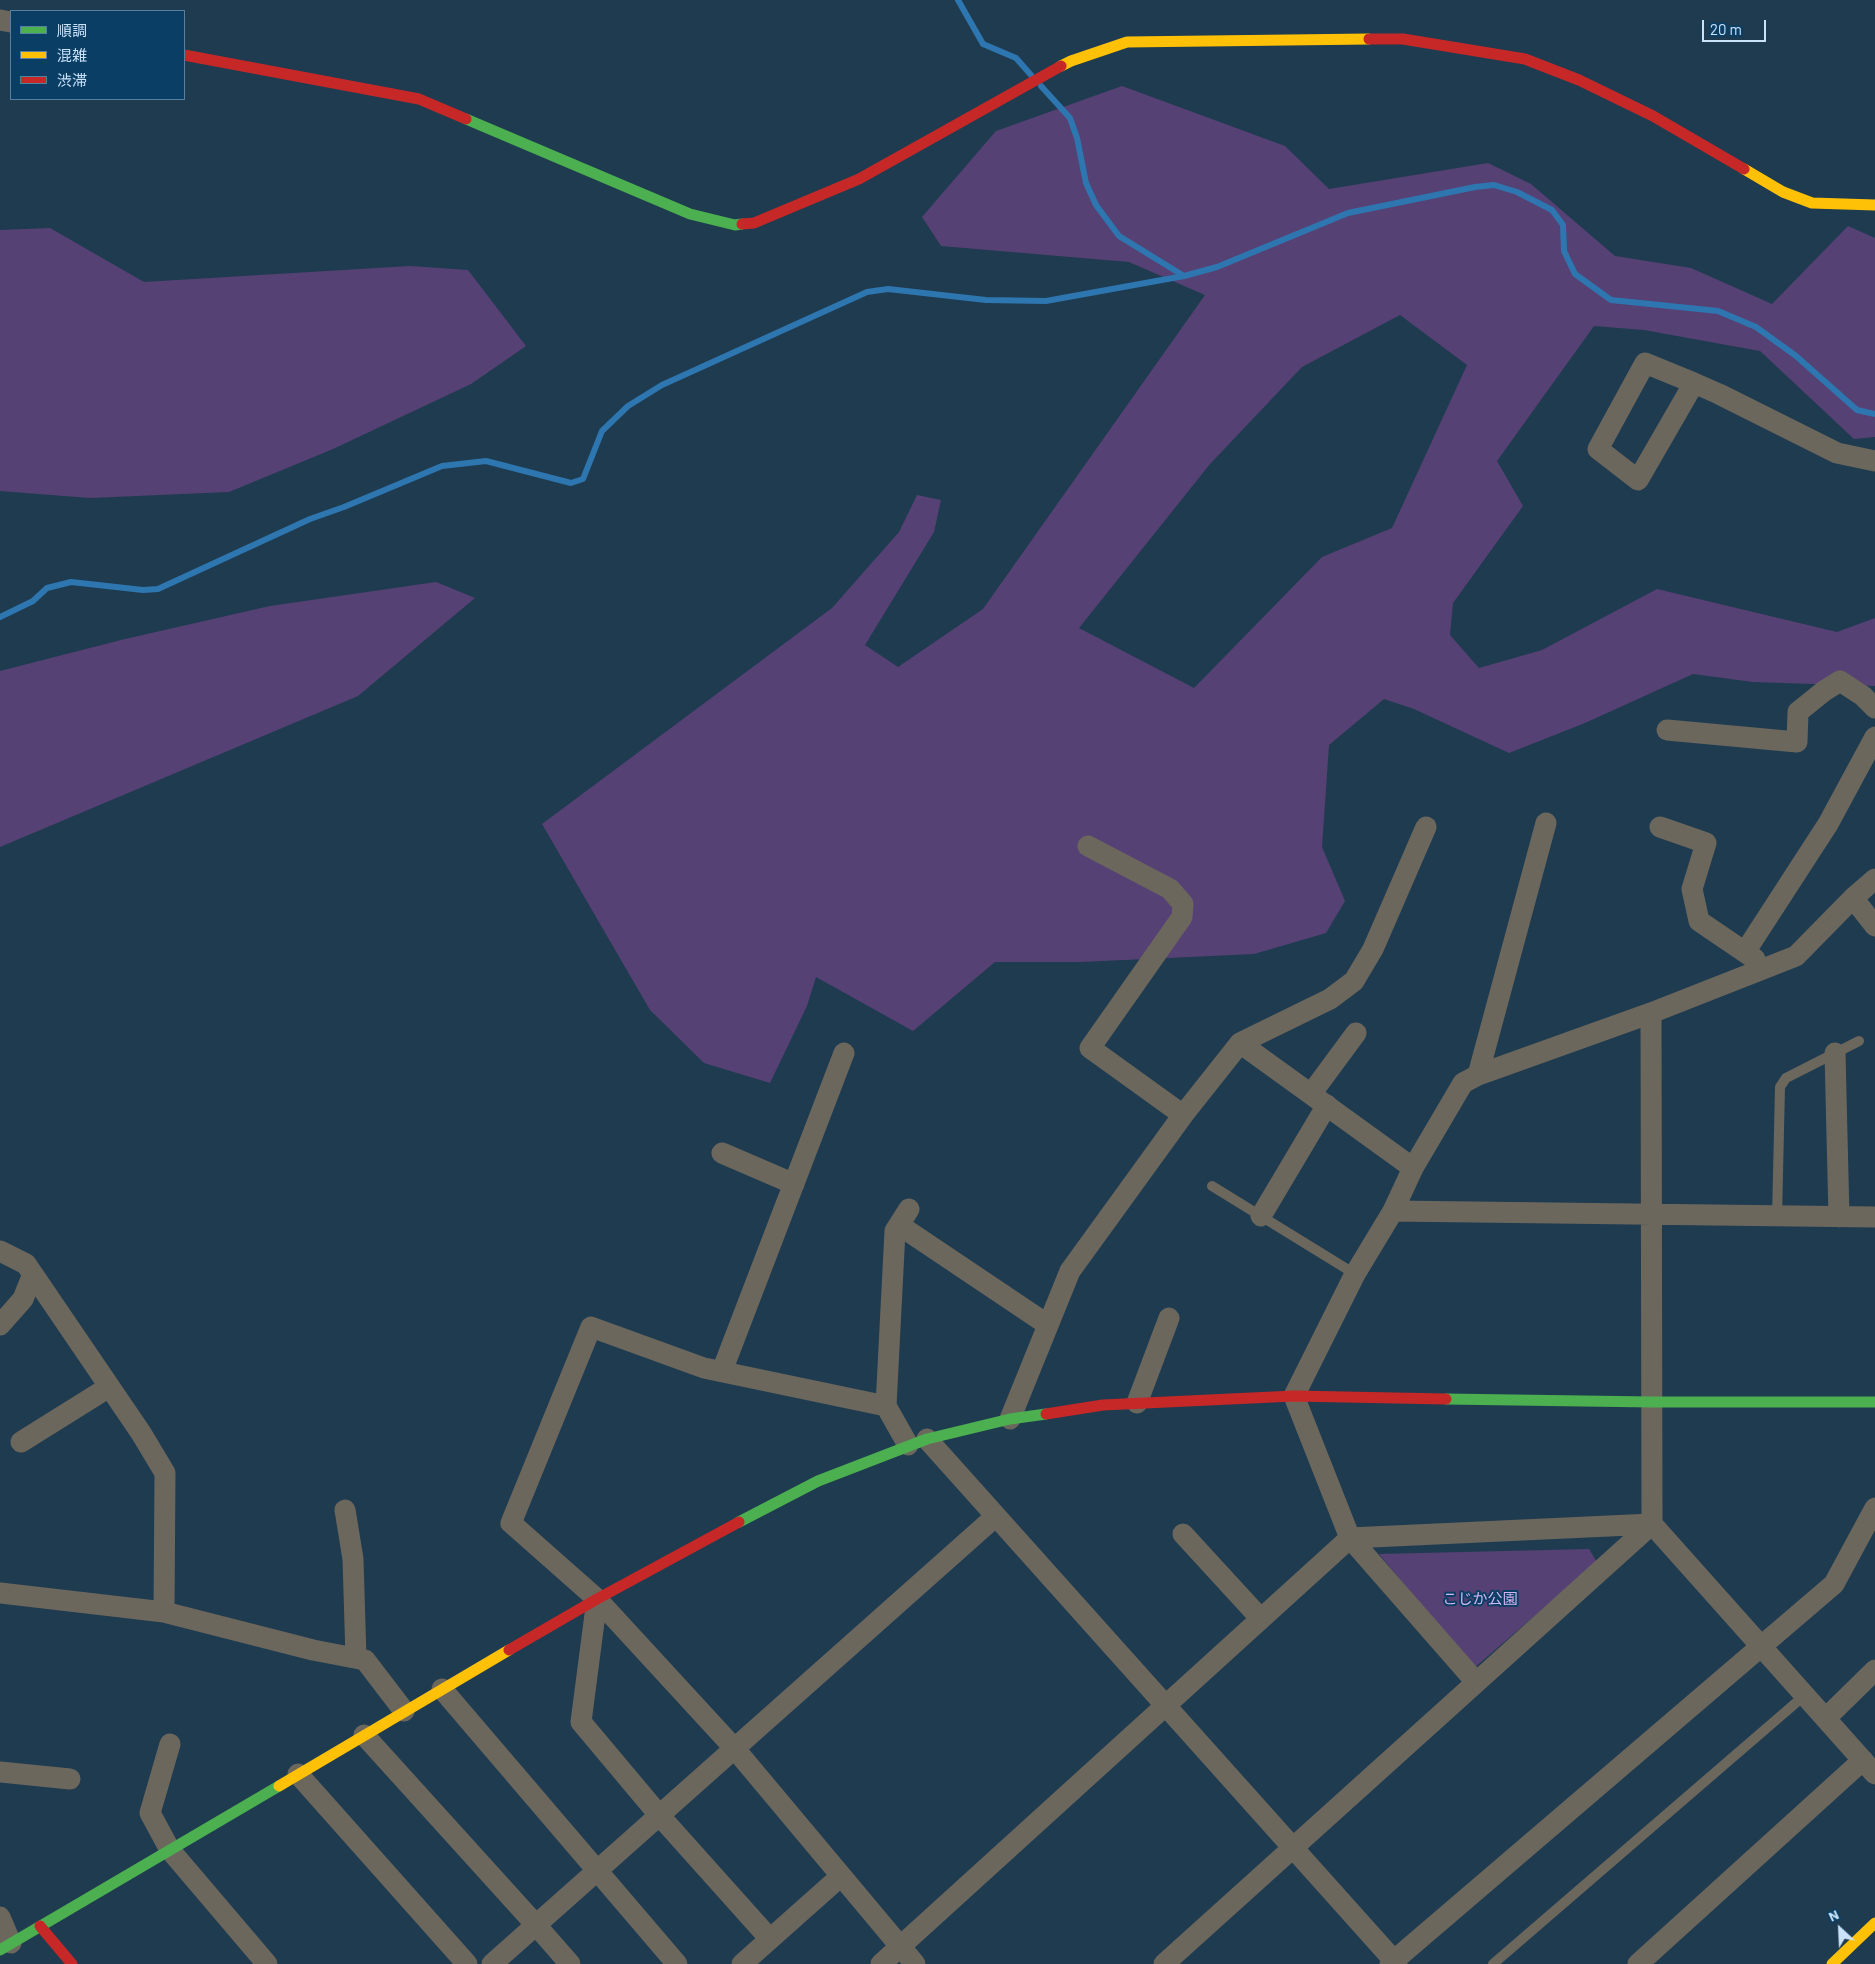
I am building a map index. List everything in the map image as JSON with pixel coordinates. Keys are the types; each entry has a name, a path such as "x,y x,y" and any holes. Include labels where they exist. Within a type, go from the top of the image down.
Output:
{"street":[{"path":"185,55 419,99 690,214 735,225 754,223 859,179 1071,62 1127,42 1404,39 1525,59 1579,80 1653,116 1783,192 1812,203 1875,205"},
{"path":"1694,383 1638,480 1598,449 1645,363 1694,383 1719,394 1837,453 1875,461"},
{"path":"1667,730 1797,742 1798,712 1840,681 1863,696 1875,708"},
{"path":"1745,952 1828,824 1875,737"},
{"path":"1478,1075 1546,823"},
{"path":"1010,1419 1070,1271 1183,1115 1240,1043 1330,999 1354,981 1373,949 1426,827"},
{"path":"1660,827 1706,844 1692,889 1699,921 1768,968"},
{"path":"1088,846 1170,890 1183,904 1182,917 1090,1048 1183,1115"},
{"path":"1476,1682 1350,1538 1294,1396 1355,1274 1393,1211 1413,1168 1462,1083 1478,1075 1651,1013 1796,956 1853,898 1875,880"},
{"path":"1853,898 1875,926"},
{"path":"1638,1964 1869,1767 1652,1524 1651,1013"},
{"path":"1261,1216 1319,1100 1356,1032"},
{"path":"1240,1043 1413,1168"},
{"path":"722,1371 844,1053"},
{"path":"1835,1053 1839,1217"},
{"path":"722,1153 794,1184"},
{"path":"1393,1211 1875,1217"},
{"path":"886,1406 895,1231 904,1217 1048,1325"},
{"path":"0,1251 26,1264 109,1386 165,1473 164,1612"},
{"path":"0,1325 23,1299 33,1274"},
{"path":"1137,1403 1169,1318"},
{"path":"915,1964 735,1748 597,1599 511,1523 592,1326 704,1368 886,1406 917,1442 996,1516 1293,1848 1393,1963 1834,1584 1875,1508"},
{"path":"21,1442 109,1386"},
{"path":"0,1917 6,1946 597,1599 787,1496 818,1481 917,1442 1010,1419 1103,1405 1294,1396 1652,1402 1875,1402"},
{"path":"346,1510 353,1559 356,1658"},
{"path":"492,1964 996,1516"},
{"path":"881,1964 1350,1538 1652,1524"},
{"path":"1164,1964 1652,1524"},
{"path":"1183,1534 1261,1619"},
{"path":"0,1593 164,1612 313,1650 365,1660 404,1711"},
{"path":"597,1599 581,1722 659,1815 770,1939"},
{"path":"1826,1718 1875,1670"},
{"path":"442,1689 677,1964"},
{"path":"364,1736 570,1964"},
{"path":"170,1744 150,1812 170,1850 267,1964"},
{"path":"0,1772 70,1779"},
{"path":"298,1774 467,1964"},
{"path":"742,1964 841,1876"},
{"path":"1832,1964 1875,1922"},
{"path":"40,1926 72,1964"}],"lane":[{"path":"1776,1216 1780,1087 1786,1078 1859,1041"},
{"path":"1212,1186 1355,1274"},
{"path":"1493,1964 1805,1695"}],"green space":[{"path":"1122,86 1285,146 1329,189 1488,163 1531,184 1615,256 1691,268 1772,304 1848,226 1875,238 1875,437 1854,439 1760,351 1644,330 1594,326 1497,461 1523,506 1453,603 1450,635 1479,668 1542,650 1657,589 1837,632 1875,618 1875,686 1753,682 1693,674 1585,723 1509,753 1414,709 1384,699 1329,745 1322,847 1345,901 1326,933 1254,954 1081,962 995,962 913,1031 816,977 807,1006 770,1083 704,1063 650,1010 542,824 832,608 899,532 917,495 941,500 934,532 865,645 898,667 983,609 1205,295 1129,262 941,246 922,217 996,131","holes":["1400,315 1467,365 1392,528 1322,557 1194,688 1079,628 1210,464 1302,367"]},
{"path":"50,228 144,282 410,266 468,270 526,346 471,384 333,449 229,492 90,498 0,491 0,230"},
{"path":"436,582 475,598 358,696 0,847 0,671 125,639 270,606"},
{"name":"こじか公園","path":"1589,1549 1597,1562 1474,1668 1379,1554"}],"waterway":[{"path":"958,0 983,44 1016,58 1031,75"},
{"path":"1041,86 1070,118 1077,138 1086,183 1096,205 1119,236 1184,276"},
{"path":"0,617 33,601 47,588 71,582 143,590 158,589 310,519 344,507 442,466 486,461 571,483 583,479 602,431 628,406 662,385 867,292 888,289 986,300 1046,301 1184,276 1217,267 1348,213 1475,187 1494,185 1517,192 1552,210 1563,225 1564,251 1575,274 1611,300 1718,311 1756,327 1796,356 1857,410 1875,414"}],"traffic: fast":[{"path":"466,119 690,214 735,225 742,224"},
{"path":"1446,1399 1652,1402 1875,1402"},
{"path":"739,1522 818,1481 927,1439 1010,1419 1046,1414"},
{"path":"0,1950 279,1786"}],"traffic: slow":[{"path":"1061,66 1127,42 1369,39"},
{"path":"1744,169 1783,192 1812,203 1875,205"},
{"path":"279,1786 509,1650"},
{"path":"1832,1964 1875,1923"}],"traffic: jam":[{"path":"1369,39 1403,39 1525,59 1579,80 1653,116 1744,169"},
{"path":"185,55 419,99 466,119"},
{"path":"742,224 754,223 859,179 1061,66"},
{"path":"1046,1414 1103,1405 1294,1396 1446,1399"},
{"path":"509,1650 597,1599 739,1522"},
{"path":"40,1926 72,1964"}]}
